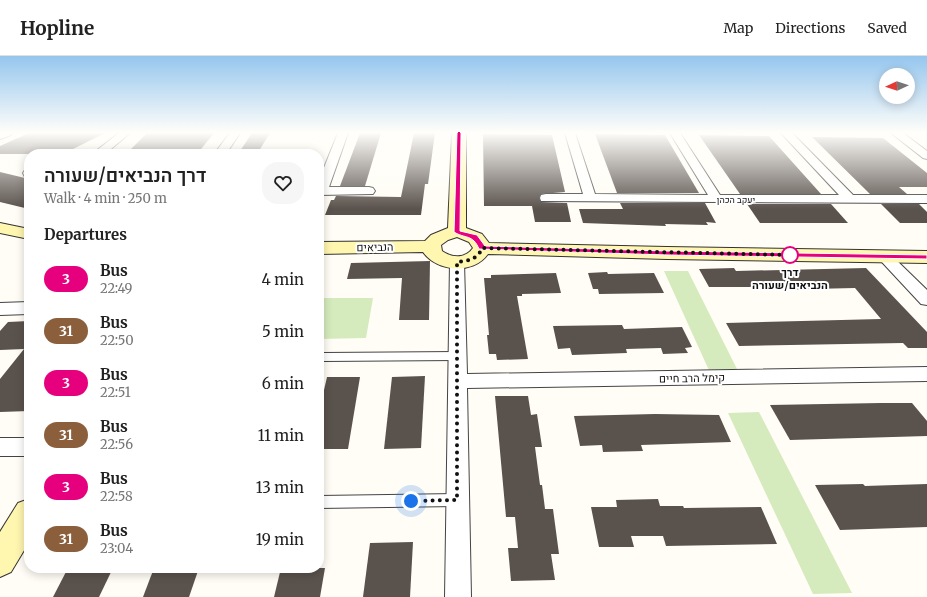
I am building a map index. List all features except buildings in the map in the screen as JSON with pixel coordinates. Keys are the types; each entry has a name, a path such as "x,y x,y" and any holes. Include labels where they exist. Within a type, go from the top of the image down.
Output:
{"street":[{"path":"324,182 333,158"},
{"path":"457,232 458,158"},
{"path":"578,158 590,198"},
{"path":"691,158 716,198"},
{"path":"810,158 850,199"},
{"path":"324,192 369,191"},
{"name":"יעקב הכהן","path":"546,198 927,200"},
{"path":"0,228 24,233"},
{"path":"457,232 475,237 481,244 482,248 480,252 471,259 457,262 441,259 432,250 432,246 438,238 457,232"},
{"name":"הנביאים","path":"324,248 432,246"},
{"path":"482,248 927,257"},
{"path":"885,257 927,300"},
{"path":"457,262 458,597"},
{"path":"0,309 24,308"},
{"name":"קימל הרב חיים","path":"457,381 927,374"},
{"path":"0,447 24,447"},
{"path":"0,561 24,521"}],"lane":[{"path":"324,356 457,356"},
{"path":"324,502 457,500"}],"green space":[{"path":"664,271 688,271 741,377 712,377"},
{"path":"324,298 373,298 366,338 324,339"},
{"path":"759,412 852,593 813,594 728,413"}],"bus line":[{"name":"3","path":"458,158 457,232 470,234 475,237 481,244 482,248 667,253 927,257"}],"place":[{"name":"דרך הנביאים/שעורה","path":"790,255"}],"route":[{"path":"411,501 457,500 457,262 477,256 482,248 790,255"}]}
